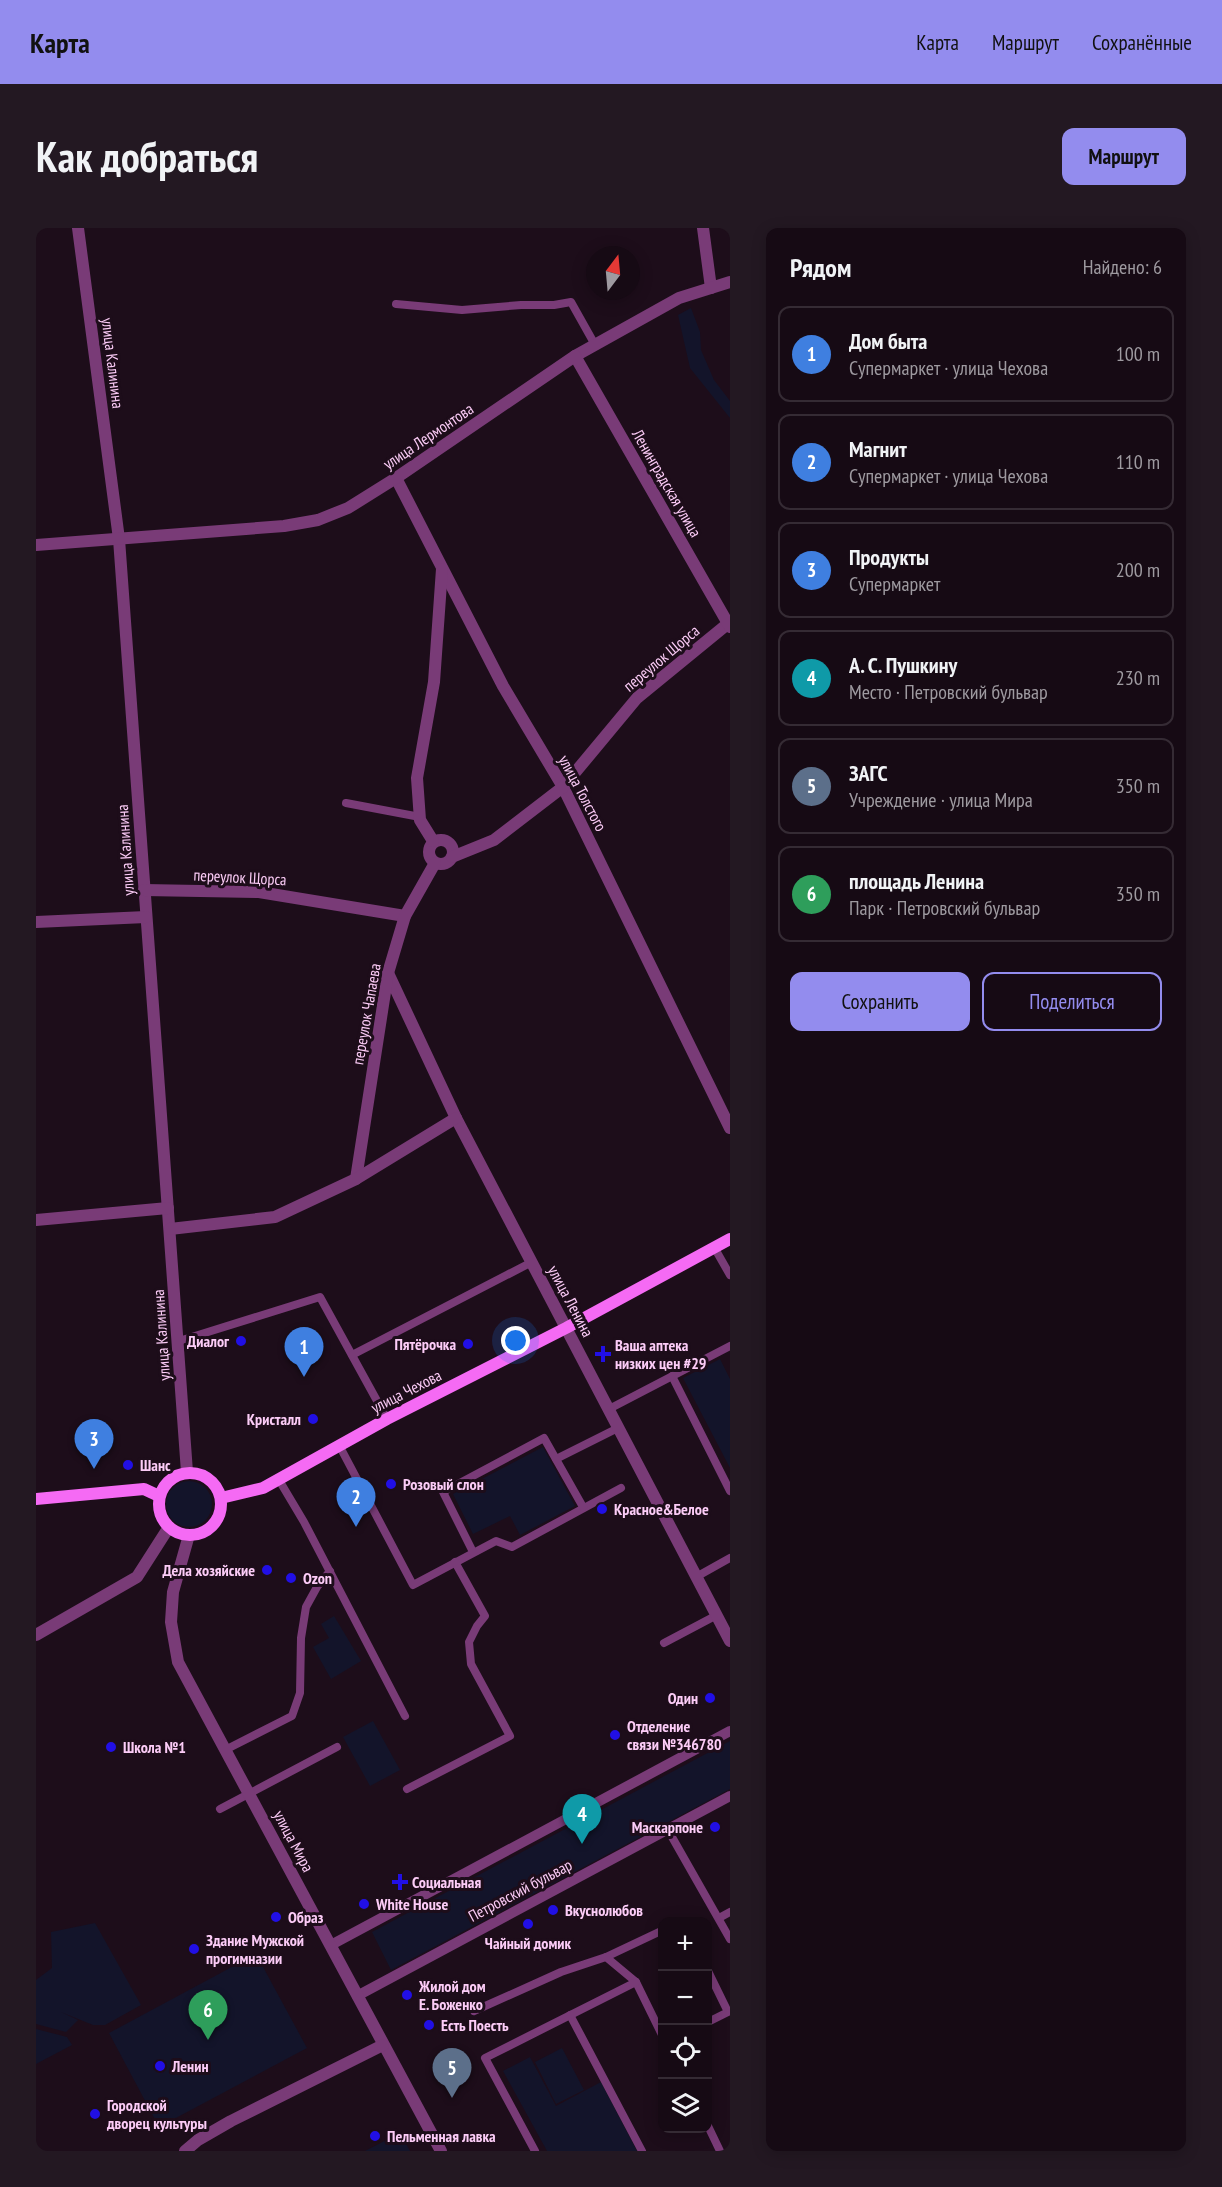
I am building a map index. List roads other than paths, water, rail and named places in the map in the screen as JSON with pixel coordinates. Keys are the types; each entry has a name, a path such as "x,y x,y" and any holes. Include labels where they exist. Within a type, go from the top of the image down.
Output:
{"main road":[{"name":"улица Чехова","path":"221,1498 263,1488 387,1419 566,1328 730,1239"},
{"path":"187,1472 204,1475 213,1482 221,1498 221,1509 216,1521 209,1529 199,1534 178,1533 169,1527 158,1510 159,1496 164,1485 177,1475 187,1472"},
{"path":"36,1499 144,1489 159,1496"}],"street":[{"name":"улица Калинина","path":"78,228 119,539 187,1472"},
{"path":"703,228 711,288"},
{"name":"улица Лермонтова","path":"36,544 284,526 318,520 348,508 396,478 594,343 679,298 730,282"},
{"name":"Ленинградская улица","path":"575,356 729,624"},
{"name":"улица Толстого","path":"396,478 503,686 563,786 730,1128"},
{"path":"434,841 420,817 417,778 434,682 442,569"},
{"name":"переулок Щорса","path":"452,857 494,840 563,786 637,698 729,624"},
{"path":"441,839 449,842 453,849 452,857 447,863 435,863 428,852 434,841 441,839"},
{"name":"переулок Чапаева","path":"356,1179 388,973 405,916 435,863"},
{"name":"переулок Щорса","path":"144,890 259,892 405,916"},
{"path":"36,922 147,917"},
{"name":"улица Ленина","path":"388,973 456,1118 730,1641"},
{"path":"170,1229 275,1216 356,1179 456,1118"},
{"path":"36,1220 168,1208"},
{"path":"36,1635 137,1577 169,1527"},
{"name":"улица Мира","path":"189,1535 173,1592 171,1622 178,1662 441,2151"},
{"path":"331,1945 730,1731"},
{"name":"Петровский бульвар","path":"357,1996 730,1796"},
{"path":"184,2151 231,2121 383,2045"}],"lane":[{"path":"396,304 462,310 521,305 555,305 571,302 594,343"},
{"path":"346,803 420,817"},
{"path":"714,1247 730,1275"},
{"path":"352,1355 531,1262"},
{"path":"179,1341 320,1298 387,1419"},
{"path":"609,1409 730,1346"},
{"path":"672,1376 730,1491"},
{"path":"556,1459 618,1428"},
{"path":"472,1552 443,1492 544,1438 582,1508"},
{"path":"339,1445 412,1585 496,1541 512,1547 621,1488"},
{"path":"279,1479 303,1518 405,1716"},
{"path":"696,1577 730,1558"},
{"path":"407,1790 510,1736 471,1664 469,1642 485,1616 455,1562"},
{"path":"225,1750 292,1716 300,1693 301,1638 306,1607 317,1587 330,1571"},
{"path":"664,1643 717,1615"},
{"path":"220,1809 338,1747"},
{"path":"668,1830 730,1939"},
{"path":"719,1918 730,1912"},
{"path":"474,2011 561,1972 606,1958 658,1932"},
{"path":"606,1958 636,1982 658,2026"},
{"path":"712,1979 728,2012 712,2020"},
{"path":"535,2151 485,2058 636,1982"},
{"path":"570,2015 642,2151"},
{"path":"711,2133 720,2151"}],"place":[{"name":"Диалог","path":"241,1341"},
{"name":"Пятёрочка","path":"468,1344"},
{"name":"Ваша аптека низких цен #29","path":"603,1354"},
{"name":"Дом быта","path":"304,1377"},
{"name":"Кристалл","path":"313,1419"},
{"name":"Шанс","path":"128,1465"},
{"name":"Продукты","path":"94,1469"},
{"name":"Розовый слон","path":"391,1484"},
{"name":"Красное&Белое","path":"602,1509"},
{"name":"Магнит","path":"356,1527"},
{"name":"Дела хозяйские","path":"267,1570"},
{"name":"Ozon","path":"291,1578"},
{"name":"Один","path":"710,1698"},
{"name":"Отделение связи №346780","path":"615,1735"},
{"name":"Школа №1","path":"111,1747"},
{"name":"Маскарпоне","path":"715,1827"},
{"name":"А. С. Пушкину","path":"582,1844"},
{"name":"Социальная","path":"400,1882"},
{"name":"White House","path":"364,1904"},
{"name":"Вкуснолюбов","path":"553,1910"},
{"name":"Образ","path":"276,1917"},
{"name":"Чайный домик","path":"528,1924"},
{"name":"Здание Мужской прогимназии","path":"194,1949"},
{"name":"Жилой дом Е. Боженко","path":"407,1995"},
{"name":"Есть Поесть","path":"429,2025"},
{"name":"площадь Ленина","path":"208,2040"},
{"name":"Ленин","path":"160,2066"},
{"name":"ЗАГС","path":"452,2098"},
{"name":"Городской дворец культуры","path":"95,2114"},
{"name":"Пельменная лавка","path":"375,2136"}]}
